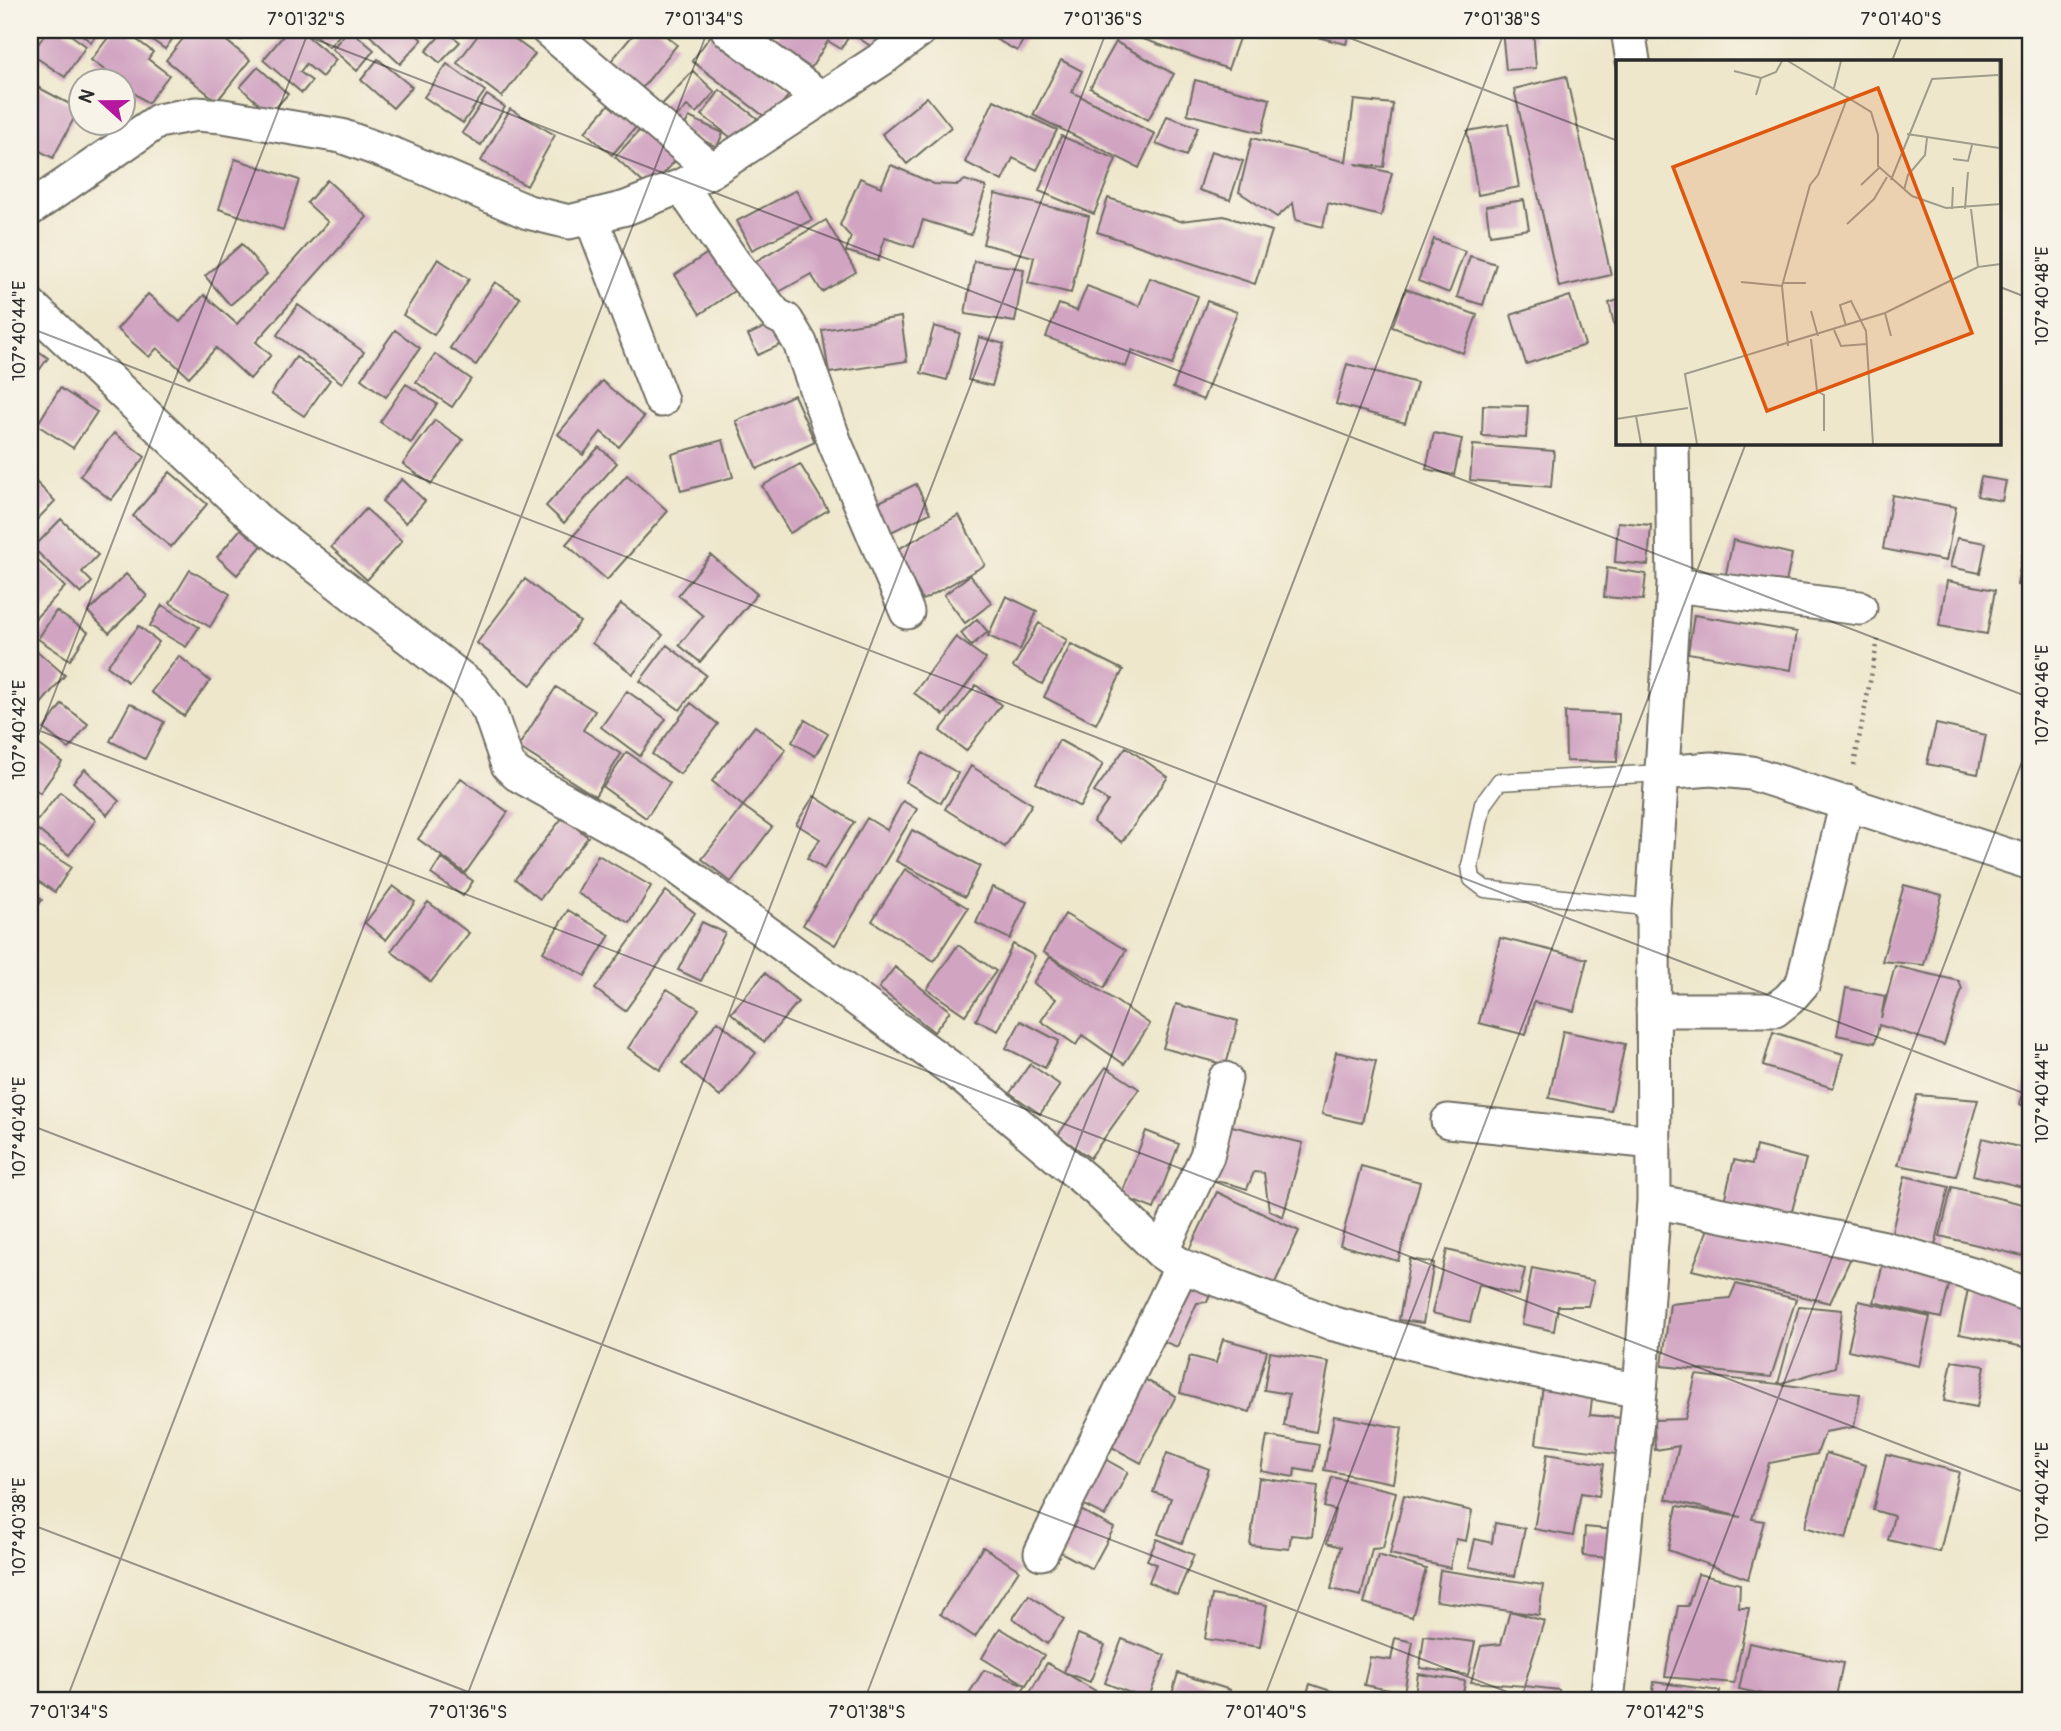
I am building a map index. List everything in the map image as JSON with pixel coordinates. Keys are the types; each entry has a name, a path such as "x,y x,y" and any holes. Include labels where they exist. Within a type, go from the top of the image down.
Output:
{"street":[{"path":"548,30 712,170"},
{"path":"728,30 821,98"},
{"path":"30,209 158,121 196,114 341,136 397,156 542,217 569,222 683,190 883,58 920,30"},
{"path":"1628,30 1633,60"},
{"path":"683,190 770,308 786,320 800,343 835,443 906,611"},
{"path":"591,217 661,400"},
{"path":"30,305 256,519 471,686 489,709 508,765 517,774 654,850 964,1078 1098,1192 1171,1259 1334,1324 1482,1360 1640,1391"},
{"path":"1607,1701 1640,1391 1654,1201 1653,908 1674,585 1672,444"},
{"path":"1674,585 1860,608"},
{"path":"1662,773 1711,769 1751,773 2031,863"},
{"path":"1653,1010 1775,1010 1789,999 1803,983 1847,802"},
{"path":"1041,1553 1171,1259 1207,1156 1225,1079"},
{"path":"1448,1121 1654,1142"},
{"path":"1654,1201 1884,1248 1976,1275 2031,1296"}],"lane":[{"path":"1653,908 1485,889 1472,879 1470,866 1483,804 1499,782 1662,773"}],"path":[{"path":"1847,802 1878,637 1877,626 1872,617 1860,608"}],"building":[{"path":"48,30 64,30 86,46 72,66 66,66 65,77 31,54"},
{"path":"76,30 100,30 91,42"},
{"path":"114,30 124,30 153,52 148,59 169,75 148,103 136,94 136,66 99,66 91,60"},
{"path":"138,30 179,30 165,49"},
{"path":"190,30 213,30 250,60 217,101 166,60"},
{"path":"229,30 249,30 241,40"},
{"path":"288,30 300,30 336,60 322,77 306,64 300,72 312,81 302,93 263,60"},
{"path":"309,30 344,30 329,47"},
{"path":"348,30 374,50 357,71 332,49"},
{"path":"411,30 422,40 400,64 366,32"},
{"path":"445,30 460,42 440,63 426,51"},
{"path":"482,30 502,30 535,54 502,97 457,63"},
{"path":"507,30 526,30 519,39"},
{"path":"637,30 659,30 677,45 638,93 606,67"},
{"path":"781,30 892,30 878,51 851,33 841,49 828,41 811,68 773,43"},
{"path":"992,30 1013,30 1025,37 1017,51 988,35"},
{"path":"1130,30 1242,30 1228,69 1129,34"},
{"path":"1288,30 1350,30 1346,44"},
{"path":"1502,30 1533,30 1536,68 1506,70"},
{"path":"714,31 792,91 769,120 692,61"},
{"path":"1116,42 1174,74 1148,120 1090,88"},
{"path":"378,59 412,87 393,108 361,80"},
{"path":"1061,60 1082,71 1072,92 1155,134 1139,168 1033,115"},
{"path":"447,64 485,91 463,123 424,97"},
{"path":"258,67 288,94 270,114 240,87"},
{"path":"693,71 715,92 696,113 687,106 670,124 656,111"},
{"path":"1566,76 1611,275 1559,287 1514,89"},
{"path":"1195,80 1270,99 1262,133 1187,114"},
{"path":"30,83 66,102 66,134 53,158 30,146"},
{"path":"720,90 757,118 738,143 702,115"},
{"path":"618,94 644,118 612,155 585,132"},
{"path":"487,95 505,107 481,145 462,133"},
{"path":"927,97 951,127 907,164 882,134"},
{"path":"994,100 1057,130 1037,170 1013,158 1002,181 965,162"},
{"path":"1354,100 1393,104 1384,167 1355,164 1392,173 1381,216 1328,203 1323,227 1296,220 1293,203 1277,217 1239,192 1252,138 1346,162"},
{"path":"510,109 555,135 527,186 481,161"},
{"path":"1167,116 1198,127 1186,156 1156,144"},
{"path":"689,117 723,133 717,147 682,131"},
{"path":"649,120 683,152 650,189 615,157"},
{"path":"1508,124 1519,187 1478,195 1467,131"},
{"path":"1061,136 1116,159 1094,214 1039,191"},
{"path":"1211,151 1243,161 1230,200 1199,190"},
{"path":"235,159 299,180 283,230 219,209"},
{"path":"891,165 934,184 958,185 965,180 986,187 971,235 923,220 914,247 885,238 878,261 846,251 851,237 840,225 860,178 881,187"},
{"path":"327,180 367,217 256,342 271,355 250,379 216,348 189,377 157,348 149,357 117,329 148,294 180,322 204,295 237,324 328,222 307,203"},
{"path":"796,190 812,220 752,250 737,221"},
{"path":"995,194 1089,216 1071,293 1028,283 1034,257 983,244"},
{"path":"1108,198 1180,221 1224,216 1272,231 1255,284 1097,232"},
{"path":"1524,200 1529,229 1490,235 1486,206"},
{"path":"826,220 856,272 822,292 811,274 770,297 751,264"},
{"path":"1434,239 1465,251 1449,293 1418,281"},
{"path":"242,244 267,274 230,305 205,276"},
{"path":"715,248 740,287 700,314 675,275"},
{"path":"1470,256 1496,264 1483,305 1457,297"},
{"path":"438,259 469,279 434,335 403,315"},
{"path":"974,261 1024,269 1015,322 965,314"},
{"path":"1150,278 1198,296 1172,365 1132,350 1126,367 1046,337 1059,304 1077,311 1087,286 1139,306"},
{"path":"495,282 520,298 476,365 450,348"},
{"path":"1406,289 1477,315 1463,353 1392,327"},
{"path":"1570,296 1585,345 1526,364 1511,315"},
{"path":"1207,301 1237,312 1203,400 1173,388"},
{"path":"1616,301 1616,333 1609,303"},
{"path":"298,305 364,352 342,383 277,335"},
{"path":"901,317 907,361 829,373 822,330"},
{"path":"780,320 789,341 758,355 748,335"},
{"path":"934,326 960,333 947,380 921,373"},
{"path":"395,330 420,348 386,397 361,379"},
{"path":"979,337 1004,344 992,386 968,380"},
{"path":"30,345 48,358 30,383"},
{"path":"435,354 471,379 452,407 416,382"},
{"path":"296,357 330,380 304,416 271,394"},
{"path":"1347,364 1417,383 1405,423 1336,404"},
{"path":"602,381 644,417 619,447 601,432 583,455 558,434"},
{"path":"406,384 437,404 411,443 380,422"},
{"path":"60,388 97,412 73,448 37,425"},
{"path":"794,395 815,442 757,469 736,421"},
{"path":"1483,405 1528,406 1526,438 1482,436"},
{"path":"435,420 463,440 431,484 403,464"},
{"path":"114,433 145,457 111,500 80,476"},
{"path":"1434,433 1462,439 1454,475 1426,469"},
{"path":"723,440 733,477 681,491 672,454"},
{"path":"1473,445 1554,451 1551,487 1470,480"},
{"path":"599,447 617,463 564,523 546,506"},
{"path":"800,464 828,510 790,533 762,486"},
{"path":"170,472 207,504 171,547 133,516"},
{"path":"627,475 668,511 607,580 566,544"},
{"path":"1981,477 2006,481 2002,501 1977,496"},
{"path":"32,478 55,501 30,527 30,480"},
{"path":"402,479 425,501 406,523 382,501"},
{"path":"916,484 930,513 887,534 873,505"},
{"path":"1892,495 1956,507 1946,561 1883,549"},
{"path":"366,509 402,541 367,580 331,547"},
{"path":"959,515 985,565 923,600 895,551"},
{"path":"61,519 98,555 82,572 92,582 81,594 33,548"},
{"path":"1618,522 1651,525 1648,565 1615,562"},
{"path":"244,525 264,543 237,575 217,557"},
{"path":"1957,538 1986,543 1980,573 1950,567"},
{"path":"1733,540 1792,554 1784,592 1725,578"},
{"path":"2024,547 2031,548 2031,588 2017,585"},
{"path":"30,553 65,587 30,624"},
{"path":"711,555 757,594 700,662 679,645 703,616 678,595"},
{"path":"1607,568 1646,574 1643,600 1604,597"},
{"path":"190,570 230,594 210,627 170,603"},
{"path":"126,574 147,596 109,633 88,612"},
{"path":"970,575 992,603 965,623 944,595"},
{"path":"525,579 580,622 531,685 477,643"},
{"path":"1947,581 1995,590 1987,634 1939,626"},
{"path":"1006,596 1037,611 1020,650 988,636"},
{"path":"621,604 663,635 633,674 592,643"},
{"path":"162,605 199,627 186,647 150,626"},
{"path":"56,611 88,632 70,660 38,639"},
{"path":"1694,615 1797,632 1791,670 1688,653"},
{"path":"977,619 988,632 971,646 961,633"},
{"path":"1039,623 1067,640 1042,684 1013,667"},
{"path":"139,626 159,642 128,682 107,666"},
{"path":"956,637 986,659 944,715 914,693"},
{"path":"1071,644 1123,670 1096,724 1044,697"},
{"path":"30,645 65,675 30,717"},
{"path":"667,645 706,675 680,710 640,681"},
{"path":"179,656 210,681 184,716 151,692"},
{"path":"976,685 1001,705 966,751 940,731"},
{"path":"556,687 595,711 583,730 621,754 595,796 518,747"},
{"path":"627,691 666,719 640,756 601,727"},
{"path":"130,703 164,722 145,759 110,741"},
{"path":"691,703 718,724 680,774 652,754"},
{"path":"62,704 88,724 69,749 44,729"},
{"path":"1565,712 1619,714 1617,762 1566,761"},
{"path":"805,720 828,734 815,756 792,742"},
{"path":"1936,724 1986,735 1978,774 1927,764"},
{"path":"755,726 786,749 743,806 712,781"},
{"path":"33,740 62,762 40,793 30,786 30,745"},
{"path":"1059,740 1103,764 1080,807 1036,783"},
{"path":"1126,747 1168,777 1122,842 1093,822 1108,801 1094,792"},
{"path":"627,752 670,783 646,818 603,787"},
{"path":"923,753 958,773 941,803 906,782"},
{"path":"971,766 1032,804 1005,847 945,809"},
{"path":"85,769 119,801 107,815 73,782"},
{"path":"461,778 508,812 465,873 418,839"},
{"path":"60,792 96,820 69,855 33,826"},
{"path":"814,796 854,822 824,869 807,858 820,839 796,824"},
{"path":"903,801 917,809 835,945 803,925 867,818 887,830"},
{"path":"743,806 772,827 731,882 702,859"},
{"path":"563,817 588,837 540,899 515,879"},
{"path":"912,830 980,866 965,897 896,861"},
{"path":"36,845 71,867 55,892 30,876 30,855"},
{"path":"598,855 651,886 630,923 577,893"},
{"path":"441,858 473,881 463,896 431,874"},
{"path":"905,869 968,908 934,961 872,921"},
{"path":"1904,885 1942,895 1924,965 1882,961"},
{"path":"393,886 415,902 386,940 365,923"},
{"path":"992,887 1027,902 1010,939 976,923"},
{"path":"30,891 42,900 30,917"},
{"path":"666,891 695,913 625,1011 595,989"},
{"path":"428,902 469,933 431,982 391,951"},
{"path":"568,910 610,935 585,976 543,952"},
{"path":"1065,914 1126,950 1104,988 1043,952"},
{"path":"702,922 725,933 701,981 678,970"},
{"path":"1500,938 1587,959 1574,1011 1534,1002 1526,1035 1479,1023"},
{"path":"1013,944 1035,956 998,1031 976,1020"},
{"path":"958,945 996,971 965,1015 927,989"},
{"path":"1050,957 1150,1024 1124,1064 1082,1035 1076,1045 1041,1021 1056,999 1033,983"},
{"path":"1895,966 1959,981 1962,989 1944,1045 1879,1025 1875,1043 1837,1035 1846,988 1885,996 1881,1018"},
{"path":"895,967 950,1011 934,1032 879,988"},
{"path":"765,973 798,1002 764,1042 731,1013"},
{"path":"667,989 699,1009 660,1070 628,1048"},
{"path":"1176,1004 1238,1021 1226,1065 1163,1048"},
{"path":"718,1021 756,1053 720,1097 682,1064"},
{"path":"1021,1021 1059,1041 1045,1068 1006,1048"},
{"path":"1563,1031 1625,1044 1611,1111 1549,1098"},
{"path":"1773,1032 1843,1054 1833,1088 1763,1066"},
{"path":"1336,1052 1376,1061 1362,1123 1322,1114"},
{"path":"1030,1064 1060,1085 1040,1114 1010,1093"},
{"path":"2031,1065 2031,1111 2020,1104"},
{"path":"1106,1067 1139,1089 1090,1158 1058,1135"},
{"path":"1917,1095 1978,1100 1956,1176 1898,1165"},
{"path":"1219,1123 1303,1143 1283,1217 1269,1210 1264,1173 1254,1172 1247,1189 1207,1180"},
{"path":"1146,1131 1179,1144 1154,1209 1121,1196"},
{"path":"1982,1138 2031,1150 2031,1189 1973,1175"},
{"path":"1756,1146 1806,1159 1789,1222 1723,1205 1734,1160 1752,1164"},
{"path":"1361,1166 1420,1182 1398,1261 1340,1245"},
{"path":"1905,1176 1949,1187 1934,1250 1890,1240"},
{"path":"1952,1187 2031,1206 2031,1258 1940,1236"},
{"path":"1217,1192 1299,1231 1272,1289 1189,1250"},
{"path":"1711,1221 1854,1251 1830,1303 1692,1270"},
{"path":"1447,1250 1525,1269 1519,1295 1479,1285 1470,1322 1432,1313"},
{"path":"1410,1259 1434,1263 1423,1323 1399,1320"},
{"path":"1883,1263 1951,1278 1941,1318 1874,1302"},
{"path":"1532,1268 1594,1281 1588,1306 1558,1306 1554,1331 1522,1324"},
{"path":"1182,1275 1213,1289 1207,1302 1197,1303 1177,1347 1153,1337"},
{"path":"1736,1284 1796,1299 1771,1377 1662,1366 1670,1304 1730,1298"},
{"path":"1968,1289 2027,1302 2024,1318 2031,1320 2029,1348 1959,1334"},
{"path":"1859,1301 1930,1317 1919,1366 1848,1350"},
{"path":"1799,1306 1842,1310 1835,1367 1778,1384"},
{"path":"1223,1339 1267,1351 1250,1412 1180,1393 1190,1356 1216,1363"},
{"path":"1270,1352 1329,1362 1316,1432 1284,1426 1289,1394 1264,1390"},
{"path":"1952,1361 1985,1366 1977,1407 1944,1401"},
{"path":"1696,1375 1860,1394 1854,1427 1825,1432 1817,1454 1769,1463 1752,1519 1764,1521 1748,1579 1668,1550 1677,1506 1741,1517 1666,1499 1679,1446 1655,1450 1654,1420 1685,1419"},
{"path":"1144,1379 1176,1396 1141,1463 1110,1446"},
{"path":"1543,1385 1593,1391 1590,1415 1621,1418 1616,1454 1536,1444"},
{"path":"1334,1416 1402,1428 1393,1483 1324,1470"},
{"path":"1267,1436 1319,1445 1314,1472 1295,1469 1294,1477 1261,1471"},
{"path":"1167,1453 1209,1469 1182,1543 1158,1534 1171,1498 1153,1492"},
{"path":"1826,1453 1866,1465 1846,1539 1805,1527"},
{"path":"1547,1454 1604,1464 1599,1496 1581,1493 1573,1536 1534,1529"},
{"path":"1886,1454 1959,1472 1940,1552 1888,1540 1894,1516 1873,1510"},
{"path":"1101,1457 1128,1472 1105,1516 1078,1502"},
{"path":"1332,1477 1396,1492 1383,1548 1372,1549 1361,1596 1331,1589 1341,1547 1327,1543 1335,1510 1324,1507"},
{"path":"1259,1478 1318,1486 1312,1537 1291,1535 1289,1549 1250,1545"},
{"path":"1404,1495 1472,1511 1466,1541 1456,1539 1450,1568 1390,1554"},
{"path":"1075,1507 1114,1528 1092,1569 1053,1548"},
{"path":"1495,1523 1525,1528 1515,1576 1469,1567 1475,1539 1492,1543"},
{"path":"1585,1527 1615,1530 1612,1558 1583,1556"},
{"path":"1157,1539 1194,1555 1177,1595 1149,1582 1156,1564 1147,1560"},
{"path":"983,1547 1019,1570 975,1637 940,1614"},
{"path":"1378,1555 1426,1569 1412,1617 1364,1603"},
{"path":"1440,1570 1543,1585 1539,1615 1436,1601"},
{"path":"1698,1574 1740,1584 1739,1608 1749,1608 1734,1683 1665,1677 1678,1606 1688,1606"},
{"path":"1029,1595 1064,1619 1047,1644 1013,1618"},
{"path":"1212,1595 1267,1605 1260,1647 1205,1639"},
{"path":"1510,1611 1544,1621 1524,1686 1471,1682 1481,1646 1501,1644"},
{"path":"1000,1628 1044,1655 1026,1685 982,1658"},
{"path":"1078,1634 1105,1645 1090,1682 1064,1672"},
{"path":"1424,1636 1475,1642 1468,1675 1420,1668"},
{"path":"1395,1638 1413,1642 1404,1693 1364,1685 1370,1657 1391,1660"},
{"path":"1122,1639 1165,1655 1148,1700 1105,1683"},
{"path":"1749,1643 1843,1663 1835,1701 1794,1701 1739,1689"},
{"path":"1047,1663 1060,1670 1113,1701 1025,1701"},
{"path":"984,1670 1026,1685 1014,1701 964,1701"},
{"path":"1178,1673 1230,1690 1226,1701 1170,1701"},
{"path":"1418,1674 1465,1681 1462,1701 1414,1701"},
{"path":"1654,1682 1720,1691 1718,1701 1652,1701"},
{"path":"1310,1684 1343,1695 1341,1701 1304,1701"},
{"path":"1524,1686 1559,1690 1558,1701 1523,1701"},
{"path":"1379,1693 1410,1700 1410,1701 1378,1701"}]}
